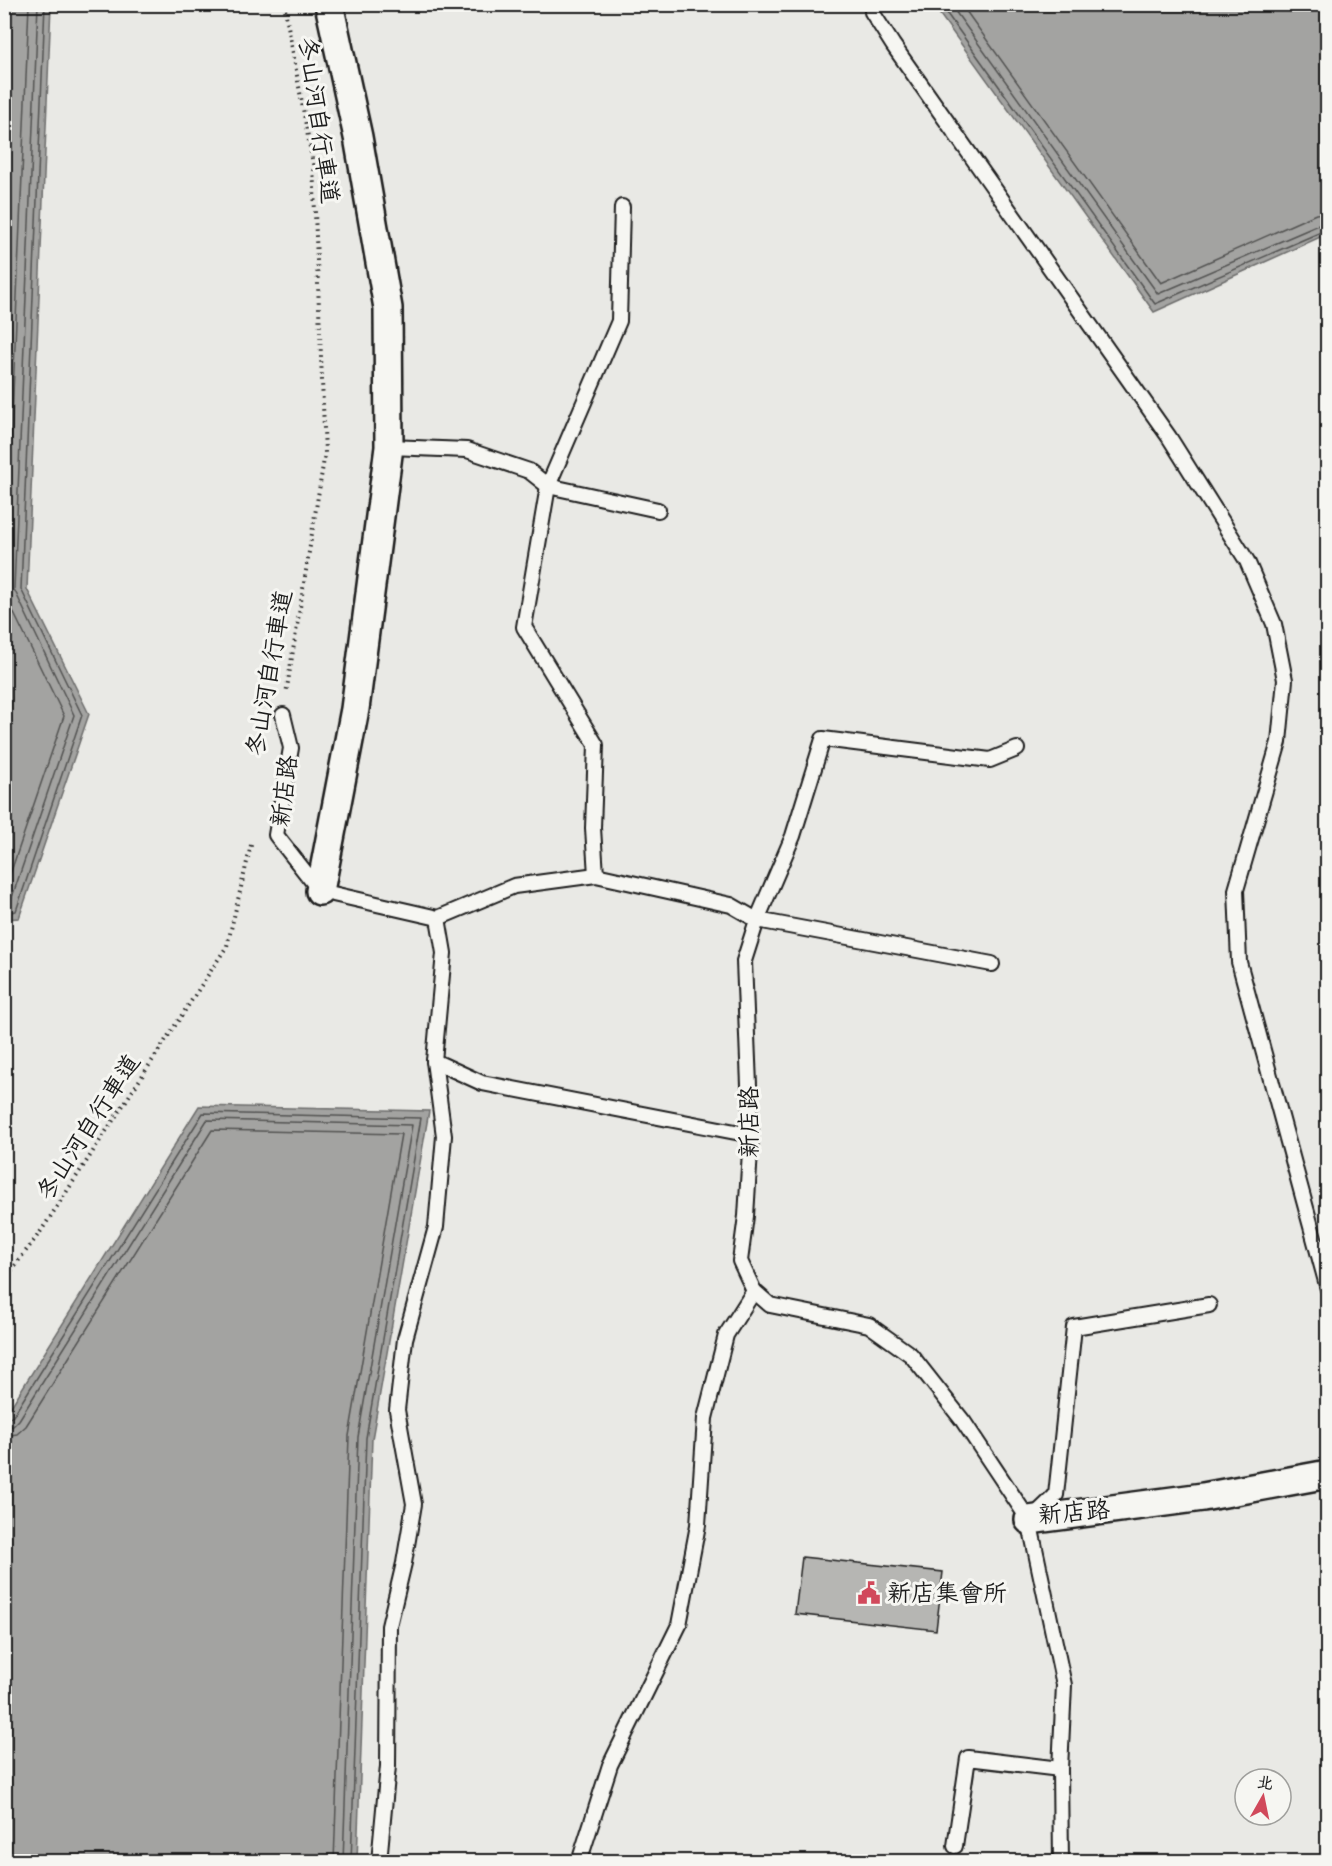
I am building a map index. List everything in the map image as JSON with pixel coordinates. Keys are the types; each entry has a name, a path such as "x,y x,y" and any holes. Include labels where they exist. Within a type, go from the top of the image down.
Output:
{"street":[{"path":"320,891 355,709 389,447 388,308 358,137 328,4"},
{"name":"新店路","path":"1029,1520 1203,1497 1328,1474"}],"lane":[{"path":"872,4 872,12 892,45 1169,437 1247,561 1275,624 1285,680 1280,742 1236,890 1239,962 1328,1289"},
{"path":"596,875 593,828 596,745 525,627 548,486 619,321 622,207"},
{"path":"389,447 467,450 529,471 548,486 658,510"},
{"name":"新店路","path":"283,715 291,748 276,835 320,891"},
{"name":"新店路","path":"1017,749 990,760 823,739 793,836 757,920 744,961 752,1135 747,1216 740,1261 754,1291 770,1305 869,1325 912,1355 963,1421 1029,1520"},
{"path":"320,891 438,918 514,886 596,875 731,905 757,920 992,964"},
{"path":"378,1862 388,1766 389,1626 404,1563 414,1504 397,1410 405,1339 436,1227 444,1136 434,1061 444,953 438,918"},
{"path":"434,1061 482,1083 752,1135"},
{"path":"579,1862 610,1765 679,1626 698,1525 705,1418 726,1335 754,1291"},
{"path":"1060,1862 1060,1768 1064,1685 1029,1520 1056,1495 1074,1327 1209,1305"},
{"path":"955,1846 968,1758 1060,1768"}],"path":[{"name":"冬山河自行車道","path":"283,715 325,453 313,164 284,4"},
{"name":"冬山河自行車道","path":"4,1280 41,1231 227,946 255,831"}],"water":[{"path":"4,5 51,5 27,589 89,714 19,918 5,919"},
{"path":"933,5 1327,5 1327,234 1154,312"},
{"path":"199,1106 429,1111 372,1439 357,1861 5,1861 5,1416"}],"building":[{"name":"新店集會所","path":"802,1557 943,1572 936,1630 795,1614"}],"place":[{"name":"新店集會所","path":"869,1593"}]}
